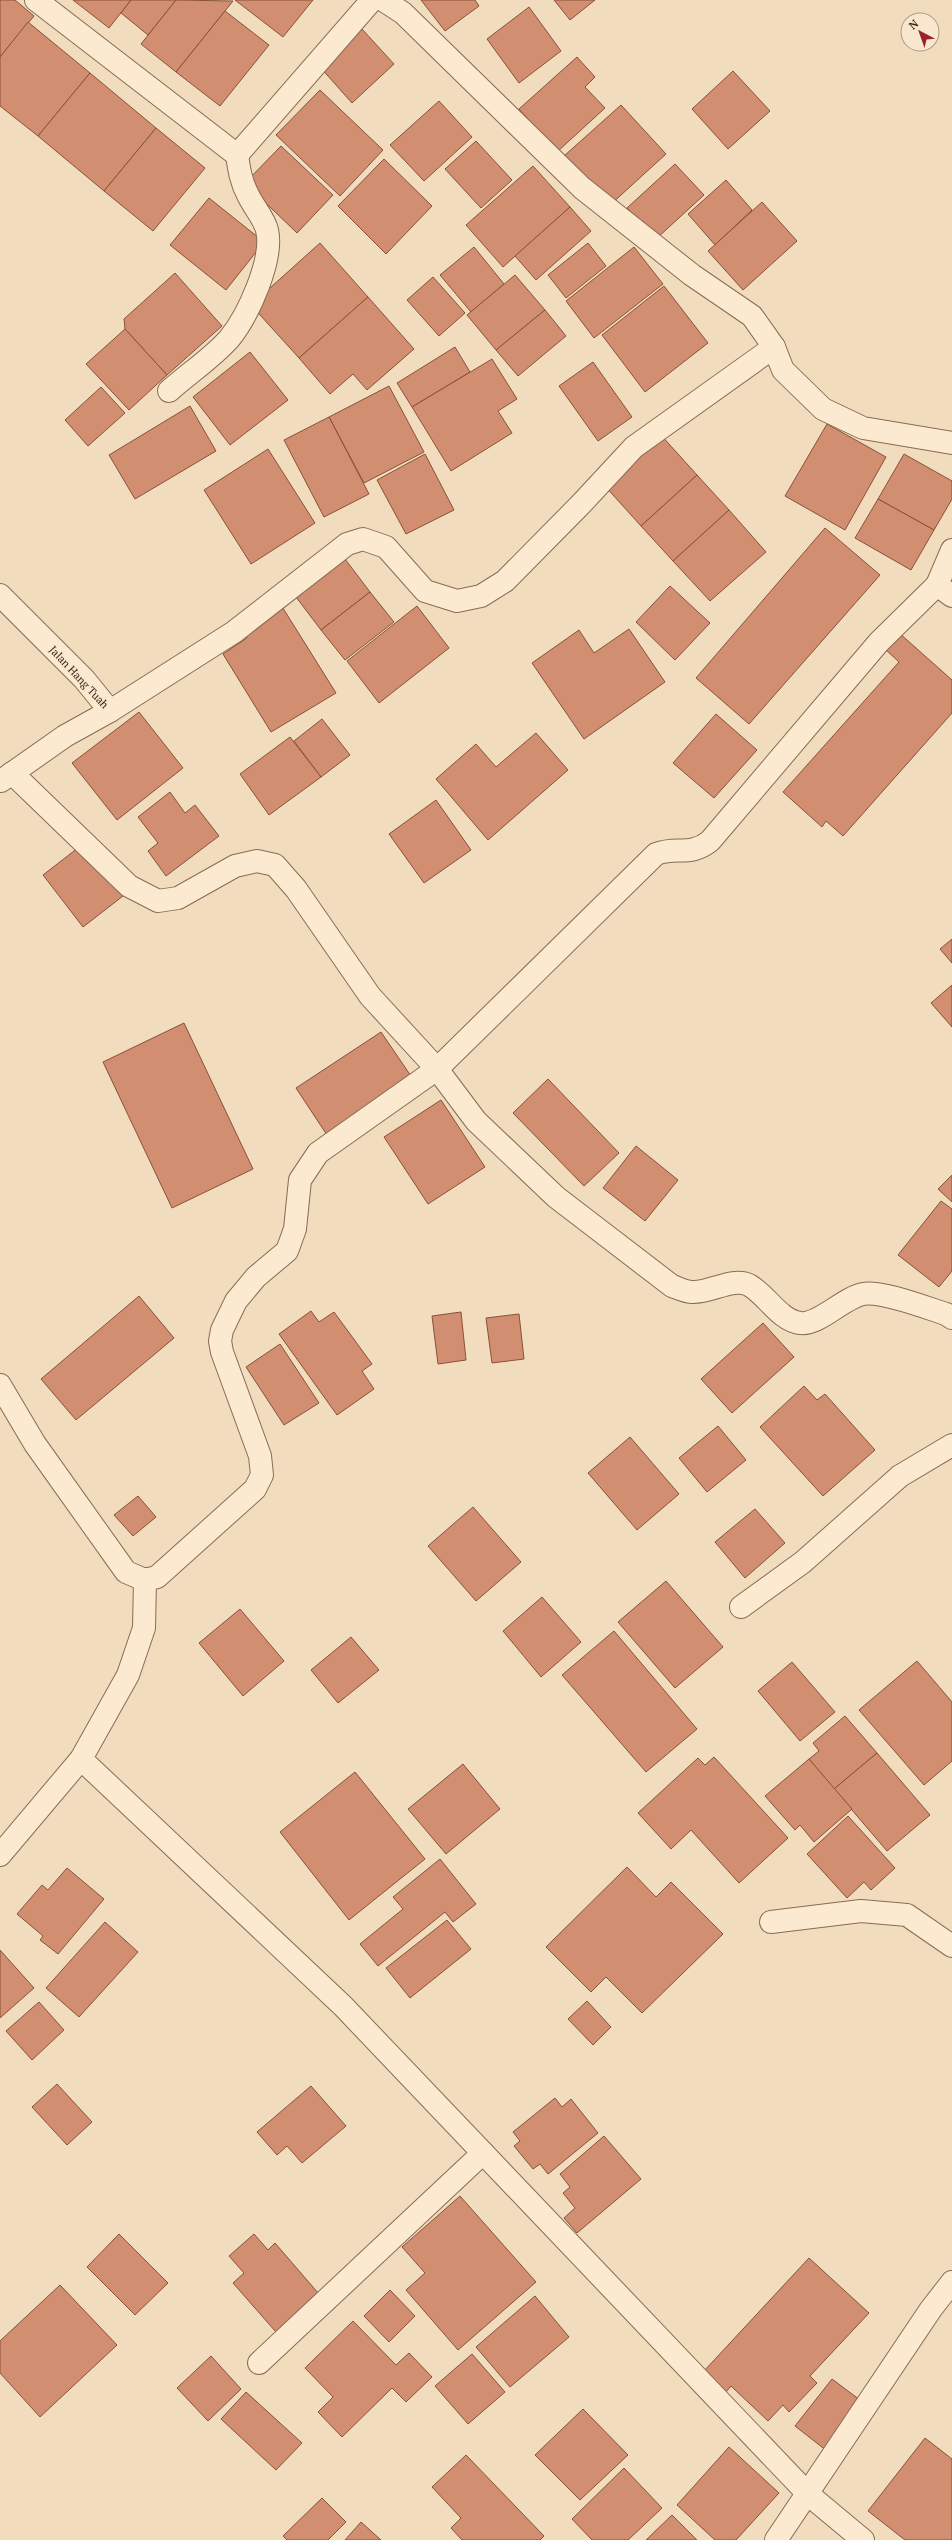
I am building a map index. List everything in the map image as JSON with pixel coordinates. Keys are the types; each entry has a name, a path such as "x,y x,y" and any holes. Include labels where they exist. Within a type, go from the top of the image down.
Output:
{"street":[{"path":"36,0 237,154 240,177 247,194 267,229 270,251 265,270 241,322 229,340 169,391"},
{"path":"237,154 372,0"},
{"path":"382,0 403,13 582,188 692,275 752,316 774,347 783,370 823,409 863,428 952,443"},
{"path":"110,711 234,632 347,544 364,539 386,547 425,591 457,601 481,596 505,581 582,503 634,447 774,347"},
{"path":"0,1385 35,1444 126,1572 145,1580 157,1577 255,1490 262,1475 260,1456 222,1352 220,1341 222,1330 236,1301 256,1277 288,1251 295,1229 300,1180 318,1153 437,1069 656,854 668,850 692,852 710,842 879,642 945,591 952,550"},
{"name":"Jalan Hang Tuah","path":"0,595 84,679 110,711 65,736 6,777"},
{"path":"6,777 129,886 158,901 178,898 235,866 257,861 275,865 296,889 370,996 437,1069 476,1121 556,1197 672,1286 692,1292 740,1282 750,1286 789,1319 800,1323 811,1323 848,1299 864,1294 898,1299 946,1314 952,1318"},
{"path":"741,1607 803,1562 900,1476 952,1445"},
{"path":"0,1855 81,1759 128,1675 144,1628 145,1580"},
{"path":"81,1759 343,2006 808,2495 863,2540"},
{"path":"771,1922 860,1911 907,1915 952,1946"},
{"path":"259,2363 483,2153"},
{"path":"776,2540 808,2495 931,2309 952,2282"}],"building":[{"path":"0,0 15,0 34,16 0,57"},
{"path":"73,0 131,0 109,28"},
{"path":"131,0 176,0 148,35 121,13"},
{"path":"176,0 233,1 176,72 141,44"},
{"path":"235,0 313,0 283,37"},
{"path":"421,0 475,0 479,6 445,31"},
{"path":"554,0 595,0 570,20"},
{"path":"529,7 561,51 519,83 487,39"},
{"path":"225,11 269,45 220,106 176,72"},
{"path":"28,22 90,73 38,136 0,106 0,57"},
{"path":"361,28 394,64 352,103 320,67"},
{"path":"577,57 595,77 585,87 605,108 557,152 519,109"},
{"path":"733,71 770,111 728,149 692,109"},
{"path":"90,73 156,128 104,191 38,136"},
{"path":"320,90 383,150 340,196 276,135"},
{"path":"439,101 472,137 424,181 390,145"},
{"path":"621,105 666,154 609,206 564,156"},
{"path":"156,128 205,168 153,231 104,191"},
{"path":"476,141 512,180 481,208 445,169"},
{"path":"281,146 333,195 297,233 245,183"},
{"path":"384,159 432,206 386,254 338,206"},
{"path":"675,164 704,195 656,239 627,208"},
{"path":"533,166 570,207 503,267 466,225"},
{"path":"726,180 752,210 715,245 688,214"},
{"path":"209,198 264,242 226,290 170,245"},
{"path":"762,202 797,241 743,290 708,251"},
{"path":"570,207 591,231 536,280 515,256"},
{"path":"320,243 368,297 299,358 251,305"},
{"path":"588,243 606,266 566,298 548,275"},
{"path":"474,247 504,284 471,312 440,275"},
{"path":"634,247 663,284 594,338 566,301"},
{"path":"175,273 222,326 167,375 125,329 124,319"},
{"path":"515,275 545,310 496,350 467,315"},
{"path":"433,277 465,313 439,336 407,300"},
{"path":"664,286 708,343 645,392 602,335"},
{"path":"368,297 414,349 367,390 353,374 330,394 299,358"},
{"path":"545,310 566,336 518,376 496,350"},
{"path":"125,329 167,375 129,410 86,364"},
{"path":"455,347 470,372 412,407 397,383"},
{"path":"250,352 288,400 230,445 193,397"},
{"path":"492,359 517,399 498,411 512,433 451,471 412,407"},
{"path":"593,362 632,417 598,441 559,386"},
{"path":"389,386 424,452 364,483 329,417"},
{"path":"101,387 125,413 88,446 65,420"},
{"path":"190,406 216,451 135,499 109,455"},
{"path":"329,417 369,494 324,517 284,440"},
{"path":"827,424 886,457 845,530 785,496"},
{"path":"660,434 697,475 641,526 604,485"},
{"path":"268,449 315,523 251,564 204,490"},
{"path":"425,454 454,510 406,534 377,480"},
{"path":"904,454 952,481 952,499 934,530 878,499"},
{"path":"697,475 729,510 673,561 641,526"},
{"path":"878,499 934,530 911,570 855,538"},
{"path":"729,510 766,552 710,601 673,561"},
{"path":"825,528 880,575 749,724 696,678"},
{"path":"345,559 370,592 321,630 296,597"},
{"path":"670,586 710,623 675,660 636,622"},
{"path":"370,592 394,622 345,660 321,630"},
{"path":"281,605 336,693 271,732 223,654 247,638 242,630"},
{"path":"417,606 449,648 379,703 347,661"},
{"path":"629,629 665,682 584,739 532,663 579,630 594,653"},
{"path":"898,632 952,680 952,713 843,836 826,821 822,827 783,792 899,662 884,648"},
{"path":"139,712 183,768 117,820 72,763"},
{"path":"716,714 757,750 714,798 673,763"},
{"path":"322,719 350,755 321,777 294,741"},
{"path":"536,733 568,770 488,840 436,779 476,744 496,767"},
{"path":"290,737 321,777 269,815 240,774"},
{"path":"170,792 185,813 195,805 219,836 166,876 148,851 158,843 138,817"},
{"path":"436,800 471,850 424,883 389,834"},
{"path":"83,844 123,896 83,927 43,875"},
{"path":"952,939 952,963 940,949"},
{"path":"952,985 952,1027 931,1003"},
{"path":"184,1023 253,1169 172,1208 103,1062"},
{"path":"381,1032 413,1079 327,1135 296,1088"},
{"path":"548,1079 619,1153 584,1186 513,1113"},
{"path":"441,1100 485,1167 428,1204 384,1137"},
{"path":"636,1146 678,1180 645,1221 603,1188"},
{"path":"952,1175 952,1202 938,1189"},
{"path":"941,1201 952,1209 952,1271 939,1287 898,1255"},
{"path":"139,1296 174,1338 76,1420 41,1379"},
{"path":"311,1311 319,1322 334,1312 372,1364 362,1371 374,1389 337,1415 279,1334"},
{"path":"461,1312 466,1360 438,1364 432,1316"},
{"path":"519,1314 524,1359 492,1363 486,1318"},
{"path":"763,1323 794,1357 732,1413 701,1379"},
{"path":"280,1344 319,1403 284,1425 246,1367"},
{"path":"804,1386 817,1400 825,1394 875,1450 823,1496 760,1427"},
{"path":"718,1426 746,1460 707,1492 679,1458"},
{"path":"630,1437 679,1494 637,1530 588,1473"},
{"path":"138,1496 156,1517 133,1536 114,1515"},
{"path":"473,1507 521,1562 476,1601 428,1546"},
{"path":"755,1509 785,1543 745,1578 715,1542"},
{"path":"666,1581 723,1647 675,1688 618,1622"},
{"path":"542,1597 581,1642 541,1677 503,1631"},
{"path":"240,1609 284,1661 243,1696 199,1643"},
{"path":"614,1631 697,1729 646,1772 562,1675"},
{"path":"351,1637 379,1670 338,1703 311,1670"},
{"path":"917,1661 952,1702 952,1761 924,1785 859,1710"},
{"path":"792,1662 835,1712 800,1741 758,1691"},
{"path":"845,1716 877,1753 834,1789 809,1759 819,1751 813,1743"},
{"path":"877,1753 930,1815 887,1851 834,1789"},
{"path":"714,1757 788,1838 739,1883 691,1830 671,1849 638,1813 698,1758 705,1765"},
{"path":"809,1759 852,1809 814,1842 800,1825 795,1830 765,1796"},
{"path":"463,1764 500,1809 446,1854 408,1809"},
{"path":"355,1772 425,1859 349,1920 280,1832"},
{"path":"848,1816 895,1868 871,1890 864,1882 847,1898 807,1854"},
{"path":"440,1859 476,1904 453,1922 445,1912 378,1966 360,1944 403,1909 393,1897"},
{"path":"627,1867 656,1897 671,1882 723,1934 642,2013 606,1977 591,1992 546,1947"},
{"path":"67,1868 104,1899 58,1954 40,1940 43,1936 17,1914 42,1885 48,1890"},
{"path":"447,1920 471,1949 410,1998 386,1968"},
{"path":"105,1922 138,1952 79,2017 46,1988"},
{"path":"0,1950 34,1988 0,2018"},
{"path":"587,2001 611,2027 593,2045 568,2019"},
{"path":"39,2002 64,2030 32,2060 6,2031"},
{"path":"57,2084 92,2122 67,2145 32,2107"},
{"path":"311,2086 346,2126 302,2163 287,2146 277,2155 257,2132"},
{"path":"555,2098 562,2107 571,2099 598,2133 548,2174 540,2164 533,2169 514,2146 520,2141 513,2132"},
{"path":"604,2136 641,2179 577,2233 564,2218 575,2208 563,2193 570,2187 560,2174"},
{"path":"460,2196 536,2282 458,2350 406,2290 425,2273 402,2247"},
{"path":"119,2234 168,2283 135,2315 87,2267"},
{"path":"254,2234 268,2250 275,2243 319,2294 276,2332 233,2283 244,2273 229,2256"},
{"path":"809,2258 869,2313 810,2376 817,2383 789,2412 783,2405 768,2421 731,2386 726,2392 704,2371"},
{"path":"60,2285 117,2345 40,2417 0,2373 0,2341"},
{"path":"390,2290 415,2316 389,2342 364,2316"},
{"path":"535,2296 569,2337 510,2387 476,2347"},
{"path":"353,2321 396,2365 409,2353 432,2377 406,2402 392,2388 342,2437 318,2412 333,2397 305,2368"},
{"path":"472,2354 505,2392 468,2424 435,2386"},
{"path":"211,2356 241,2389 208,2421 177,2388"},
{"path":"832,2379 864,2403 827,2451 795,2426"},
{"path":"246,2392 302,2443 276,2470 221,2419"},
{"path":"583,2409 628,2455 580,2500 535,2455"},
{"path":"925,2438 952,2459 952,2540 905,2540 868,2511"},
{"path":"729,2447 779,2493 736,2540 715,2540 677,2505"},
{"path":"466,2455 544,2536 540,2540 462,2540 451,2528 461,2518 432,2487"},
{"path":"624,2468 662,2508 628,2540 592,2540 572,2519"},
{"path":"322,2498 346,2522 328,2540 287,2540 283,2536"},
{"path":"672,2515 697,2540 646,2540"},
{"path":"361,2522 381,2540 345,2540"}]}
